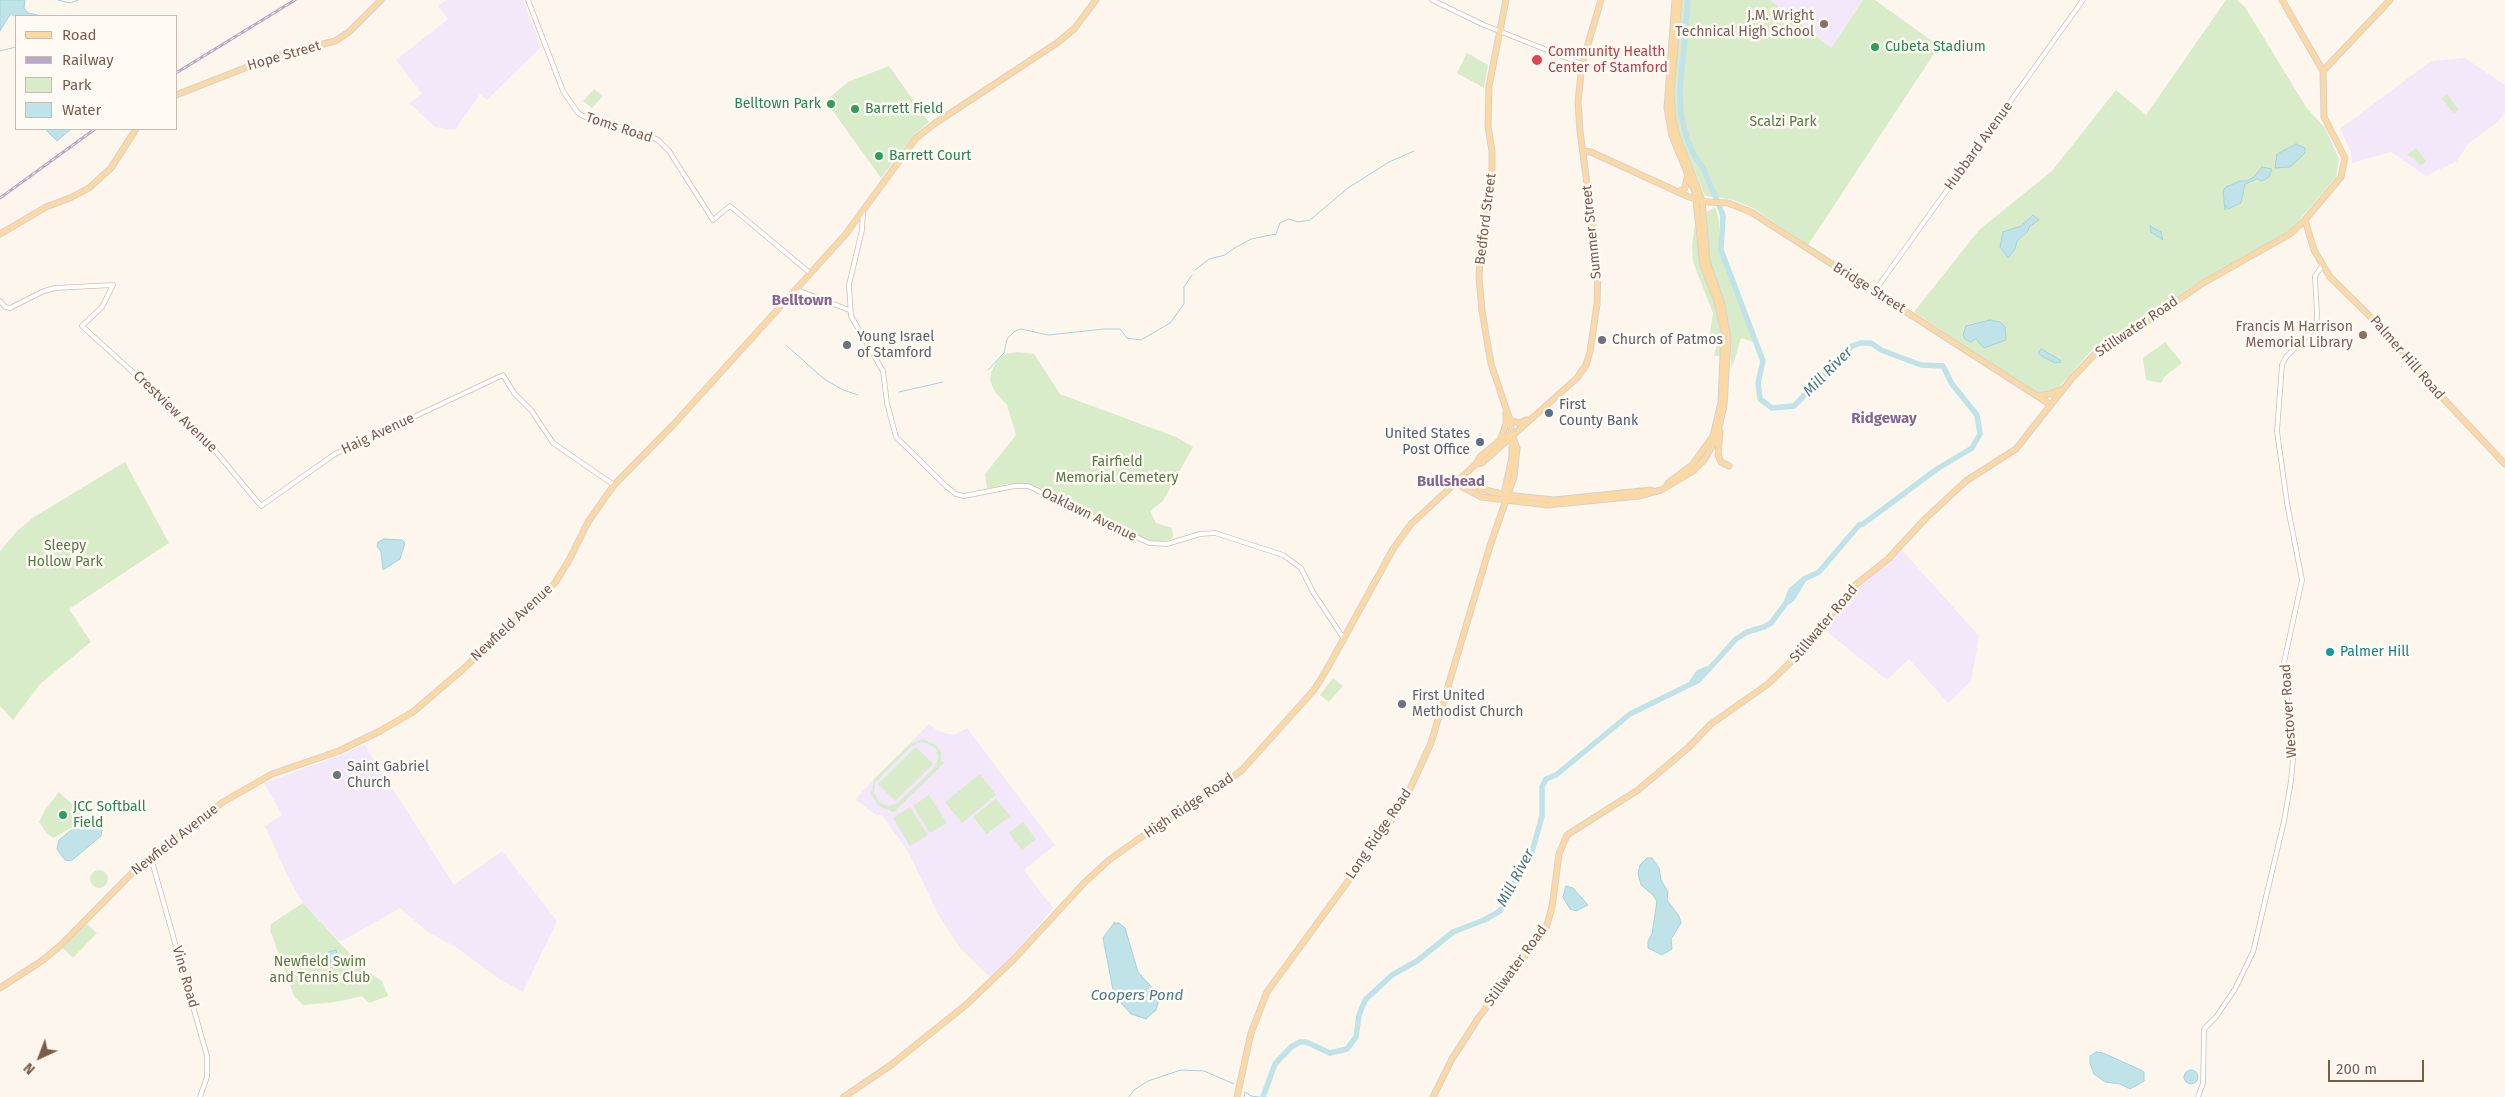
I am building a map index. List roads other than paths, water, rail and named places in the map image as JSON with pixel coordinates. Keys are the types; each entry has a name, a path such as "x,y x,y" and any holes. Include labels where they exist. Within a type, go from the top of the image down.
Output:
{"main road":[{"name":"Hope Street","path":"178,94 273,57 335,41 349,32 381,0"},
{"name":"Newfield Avenue","path":"0,988 61,945 117,887 218,806 272,774 349,747 416,709 546,593 562,573 588,522 614,485 674,424 810,273 863,212 916,138 934,124 1062,40 1078,24 1096,0"},
{"name":"Bedford Street","path":"1506,0 1489,86 1488,126 1492,151 1492,179 1481,243 1479,277 1482,312 1491,364 1510,420 1512,435"},
{"name":"Summer Street","path":"1512,435 1577,378 1586,365 1593,341 1598,268 1578,102 1582,64 1601,0"},
{"path":"1673,0 1666,108 1672,136 1696,199 1703,265 1717,301 1724,332 1719,410 1713,436 1702,458"},
{"path":"1679,0 1671,106 1677,136 1702,200 1707,261 1722,304 1728,339 1724,406 1718,455 1720,461 1729,466"},
{"path":"2282,0 2323,71 2390,0"},
{"name":"Stillwater Road","path":"1433,1097 1452,1059 1479,1017 1546,928 1552,907 1559,854 1567,835 1638,790 1688,747 1711,724 1768,684 1806,647 1853,587 1888,559 1926,518 1966,481 2016,449 2063,389 2094,355 2133,332 2206,281 2276,243 2305,220 2341,177 2345,164 2343,152 2324,117 2323,71"},
{"path":"0,234 46,207 76,196 89,188 111,168 135,130"},
{"name":"Bridge Street","path":"1583,150 1696,199 1713,203 1728,203 1751,212 2051,405"},
{"path":"1678,192 1687,185 1686,170"},
{"name":"Palmer Hill Road","path":"2305,220 2311,244 2322,266 2344,292 2384,330 2438,393 2505,464"},
{"path":"2036,396 2050,394 2063,389"},
{"path":"1498,442 1505,432 1506,410"},
{"path":"1510,420 1521,422 1532,417"},
{"path":"1455,482 1481,497 1505,498 1568,499 1650,490 1673,480 1702,458 1716,440 1720,429"},
{"name":"High Ridge Road","path":"844,1097 890,1065 967,1004 1014,960 1084,883 1109,860 1242,770 1314,690 1402,536 1417,518 1476,464 1478,459 1506,436 1512,435"},
{"name":"High Ridge Road","path":"1476,464 1482,463 1512,435"},
{"name":"Long Ridge Road","path":"1237,1097 1251,1033 1267,992 1384,832 1419,773 1445,703 1505,498 1512,457 1512,435"},
{"path":"1717,467 1720,461"}],"street":[{"name":"Toms Road","path":"528,0 563,91 574,109 584,117 645,134 662,143 713,220 730,206 810,273"},
{"path":"1432,0 1499,31 1582,64"},
{"name":"Hubbard Avenue","path":"1874,292 2083,0"},
{"name":"Oaklawn Avenue","path":"863,212 862,230 849,285 849,310 854,324 882,371 887,403 896,437 901,445 954,493 968,496 1015,486 1028,486 1149,543 1167,544 1200,534 1215,533 1283,555 1301,568 1313,592 1344,639"},
{"name":"Westover Road","path":"2198,1097 2204,1074 2202,1049 2204,1029 2226,1002 2249,964 2284,821 2291,781 2294,750 2283,667 2302,580 2287,503 2277,430 2282,365 2286,358 2316,327 2315,276 2322,266"},
{"name":"Crestview Avenue","path":"0,302 5,307 10,308 44,291 55,288 113,285 102,307 82,326 202,435 261,506"},
{"path":"795,289 849,310"},
{"name":"Haig Avenue","path":"261,506 335,454 503,375 514,393 531,410 554,443 614,485"},
{"name":"Vine Road","path":"151,858 207,1056 207,1076 200,1097"}],"water":[{"path":"0,0 25,0 24,8 28,13 37,15 15,16 11,13 0,31"},
{"path":"46,130 70,130 57,141"},
{"path":"2296,144 2305,148 2305,153 2290,167 2275,168 2277,154"},
{"path":"2262,167 2272,169 2269,177 2262,181 2257,179 2245,184 2241,203 2228,209 2226,205 2225,210 2223,191 2226,187 2240,181 2247,181 2254,177"},
{"path":"2033,215 2039,220 2029,227 2028,231 2017,241 2015,249 2008,258 2000,247 2003,232 2021,226"},
{"path":"2150,226 2161,232 2163,240 2151,232"},
{"path":"1990,320 2000,322 2005,327 2006,340 1984,348 1976,339 1970,342 1965,339 1963,335 1966,326"},
{"path":"2041,349 2061,362 2055,363 2045,358 2038,353"},
{"path":"384,539 402,540 405,543 400,559 383,570 381,552 377,546 378,542"},
{"path":"92,823 102,830 101,836 71,861 65,860 57,849 59,840 70,831"},
{"path":"1647,858 1652,858 1659,868 1661,880 1668,892 1667,900 1679,916 1681,923 1671,939 1672,949 1662,955 1648,948 1657,901 1641,885 1638,873 1640,865"},
{"path":"1566,886 1573,888 1588,905 1576,911 1570,909 1563,897"},
{"name":"Coopers Pond","path":"1114,923 1119,923 1125,928 1138,972 1160,996 1156,1010 1146,1019 1131,1014 1114,995 1103,938"},
{"path":"336,950 338,959 343,958 345,964 332,968 328,952"},
{"path":"2096,1052 2103,1053 2141,1070 2144,1072 2144,1081 2130,1089 2120,1084 2105,1082 2094,1074 2090,1063 2090,1056"},
{"path":"2191,1070 2196,1072 2198,1077 2196,1082 2191,1084 2186,1082 2184,1077 2186,1072"}],"waterway":[{"path":"58,0 70,3 78,0"},
{"name":"Mill River","path":"1263,1097 1275,1064 1291,1047 1300,1042 1306,1042 1330,1053 1347,1049 1356,1037 1359,1015 1365,1000 1392,975 1417,961 1453,932 1484,920 1500,911 1508,898 1521,865 1532,852 1542,816 1542,787 1546,779 1556,775 1630,714 1699,680 1736,639 1747,632 1771,623 1786,603 1792,599 1804,579 1819,572 1859,525 1863,524 1937,469 1972,448 1980,434 1977,415 1952,384 1943,366 1921,365 1881,350 1871,343 1861,343 1852,346 1794,406 1772,408 1760,399 1758,383 1763,361 1721,250 1723,215 1703,168 1694,155 1687,139 1681,115 1680,91 1688,0"},
{"path":"0,51 15,47"},
{"path":"1195,270 1209,259 1225,255 1251,239 1276,234 1280,223 1289,219 1298,222 1310,220 1348,188 1389,162 1414,151"},
{"path":"988,370 1004,353 1007,339 1015,331 1021,329 1048,335 1120,329 1127,338 1141,340 1170,323 1184,304 1184,287 1192,275"},
{"path":"786,345 824,379 843,390 858,395"},
{"path":"899,392 943,382"},
{"name":"Mill River","path":"1786,603 1791,590 1803,580"},
{"name":"Mill River","path":"1692,682 1698,673 1707,669"},
{"path":"1129,1097 1134,1090 1148,1081 1181,1070 1204,1071 1234,1084"},
{"path":"1244,1097 1245,1092 1251,1096 1259,1097"}],"railway":[{"path":"178,72 295,0"},
{"path":"0,198 94,130"}],"place":[{"name":"J.M. Wright Technical High School","path":"1824,24"},
{"name":"Cubeta Stadium","path":"1875,47"},
{"name":"Community Health Center of Stamford","path":"1537,60"},
{"name":"Belltown Park","path":"831,104"},
{"name":"Barrett Field","path":"855,109"},
{"name":"Barrett Court","path":"879,156"},
{"name":"Francis M Harrison Memorial Library","path":"2363,335"},
{"name":"Church of Patmos","path":"1602,340"},
{"name":"Young Israel of Stamford","path":"847,345"},
{"name":"First County Bank","path":"1549,413"},
{"name":"United States Post Office","path":"1480,442"},
{"name":"Palmer Hill","path":"2330,652"},
{"name":"First United Methodist Church","path":"1402,704"},
{"name":"Saint Gabriel Church","path":"337,775"},
{"name":"JCC Softball Field","path":"63,815"}],"district":[{"name":"Belltown","path":"802,301"},
{"name":"Ridgeway","path":"1884,419"},
{"name":"Bullshead","path":"1451,482"}],"park label":[{"name":"Scalzi Park","path":"1783,122"},
{"name":"Fairfield Memorial Cemetery","path":"1117,470"},
{"name":"Sleepy Hollow Park","path":"65,554"},
{"name":"Newfield Swim and Tennis Club","path":"320,970"}]}
